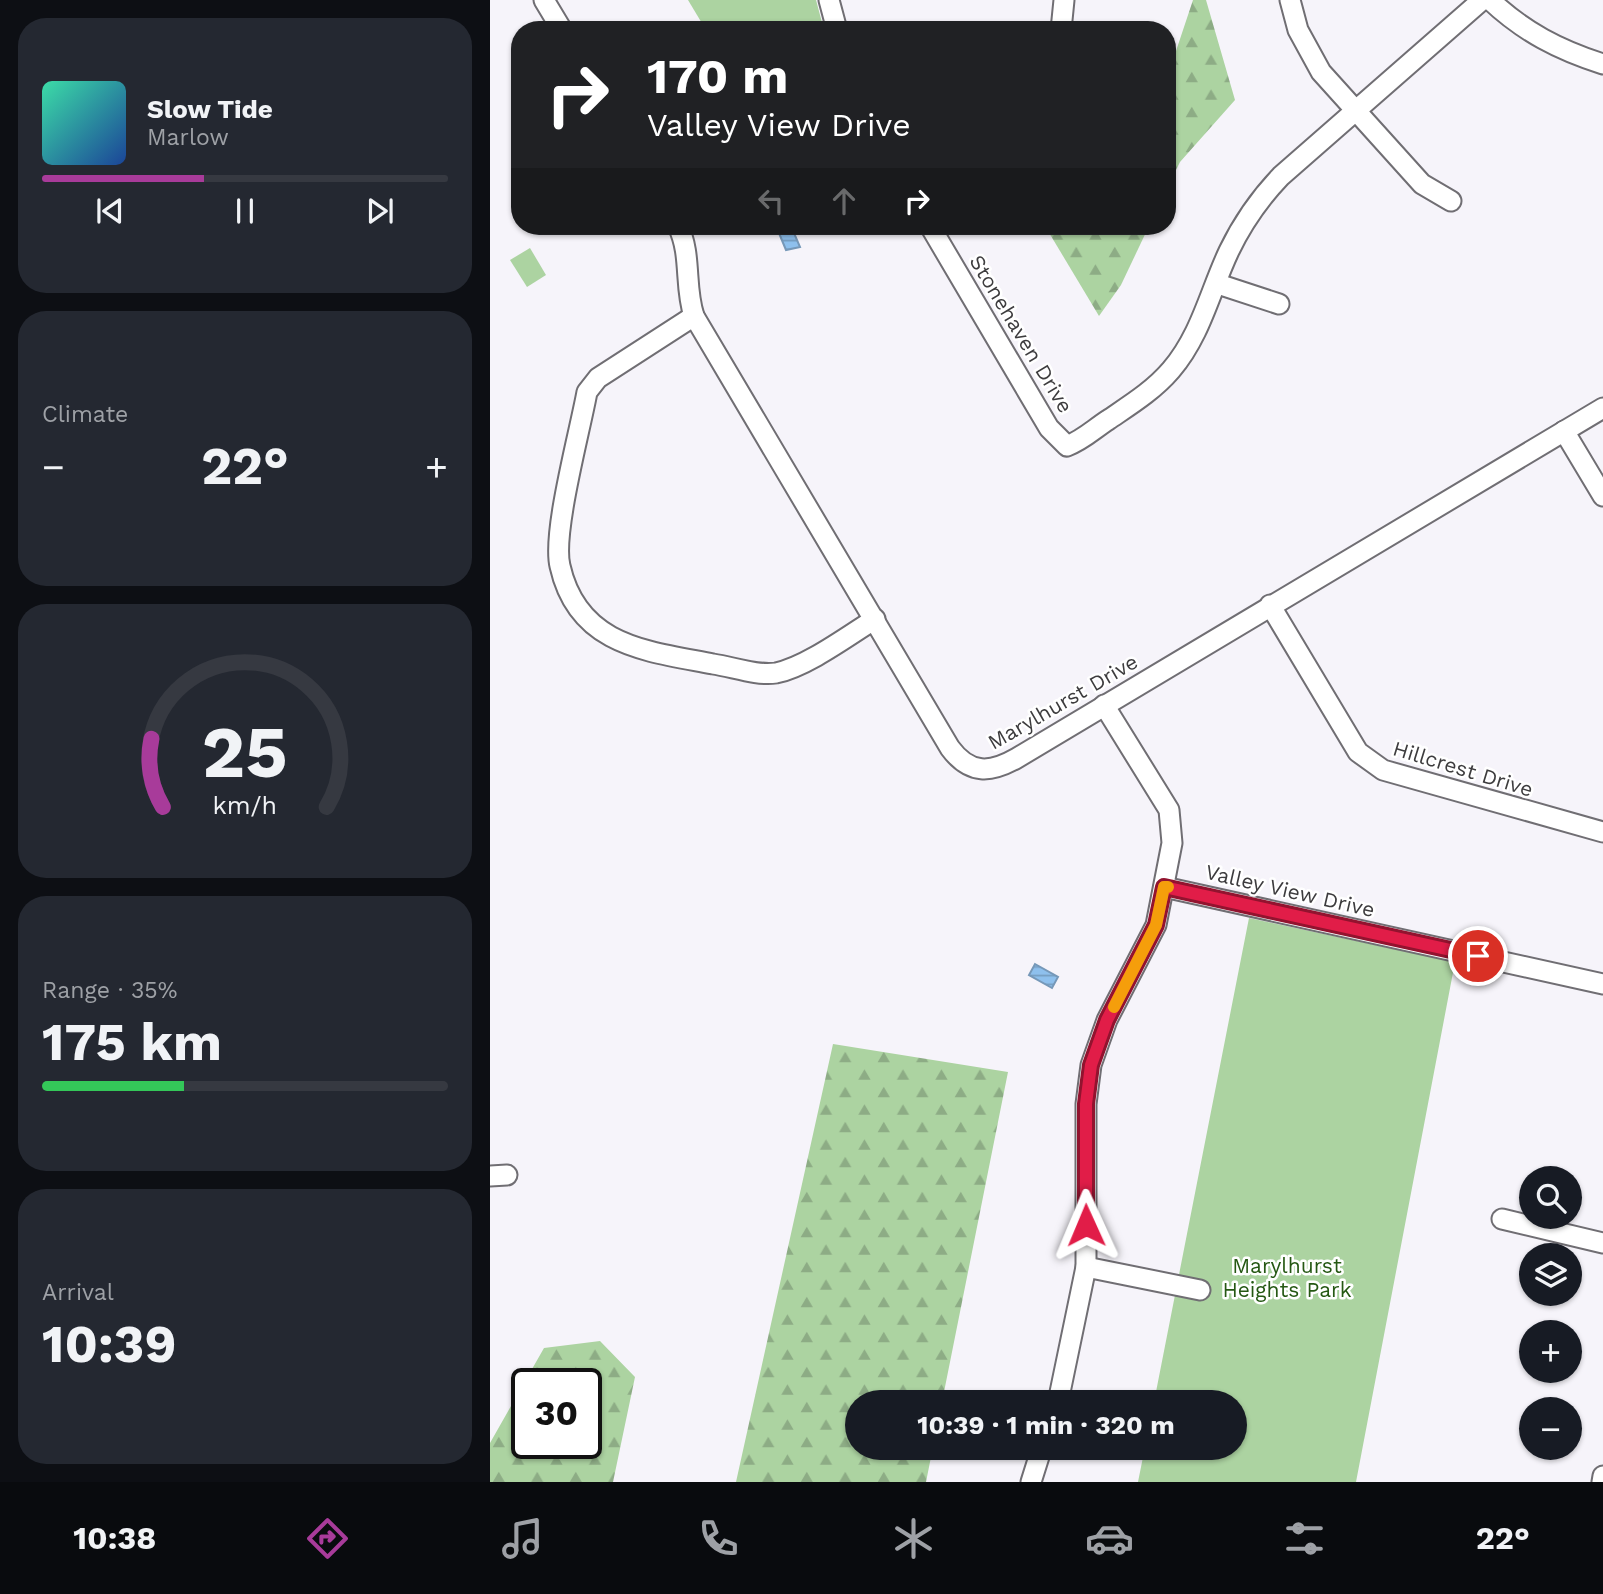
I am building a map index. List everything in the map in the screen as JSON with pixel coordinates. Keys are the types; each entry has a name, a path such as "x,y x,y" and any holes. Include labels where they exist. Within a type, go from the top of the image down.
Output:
{"street":[{"path":"829,0 835,21"},
{"path":"1062,21 1065,0"},
{"path":"1290,0 1298,30 1313,60 1422,184 1451,201"},
{"name":"Stonehaven Drive","path":"935,235 1049,428 1068,446 1082,440 1144,396 1170,371 1191,343 1218,284 1228,254 1260,198 1482,0"},
{"path":"1490,0 1521,27 1548,44 1603,64"},
{"path":"545,2 557,21"},
{"name":"Marylhurst Drive","path":"681,235 686,248 688,297 694,316 950,748 965,764 976,770 1000,768 1603,408"},
{"path":"1218,284 1279,304"},
{"path":"694,316 598,378 587,393 557,546 564,579 579,609 587,621 616,641 649,652 765,674 789,669 875,620"},
{"path":"1564,431 1603,496"},
{"name":"Hillcrest Drive","path":"1270,605 1358,752 1368,762 1384,770 1530,814 1603,832"},
{"path":"1060,1390 1086,1267 1086,1104 1091,1065 1107,1020 1156,925 1172,842 1169,810 1104,705"},
{"name":"Valley View Drive","path":"1164,887 1603,984"},
{"path":"1502,1219 1603,1244"},
{"path":"1086,1267 1200,1290"},
{"path":"1031,1482 1038,1460"},
{"path":"1602,1482 1603,1476"}],"green space":[{"path":"688,0 816,0 822,21 701,21"},
{"path":"1193,0 1206,0 1235,100 1176,170 1176,51"},
{"path":"1050,235 1145,235 1121,285 1099,316"},
{"path":"530,248 546,275 527,287 510,260"},
{"name":"Marylhurst Heights Park","path":"1249,918 1455,962 1356,1482 1138,1482 1142,1460 1247,1460 1247,1390 1156,1390"},
{"path":"833,1044 1008,1072 944,1390 845,1390 845,1460 930,1460 926,1482 736,1482"},
{"path":"600,1341 635,1377 613,1482 490,1482 490,1443 511,1406 511,1459 602,1459 602,1368 533,1368 544,1348"}],"water":[{"path":"780,235 795,235 800,247 786,250"},
{"path":"1035,964 1058,977 1052,988 1029,975"}],"slow traffic":[{"path":"1114,1007 1156,925 1164,887 1168,887"}],"route":[{"path":"1086,1225 1086,1104 1091,1065 1107,1020 1156,925 1164,887 1478,956"}]}
